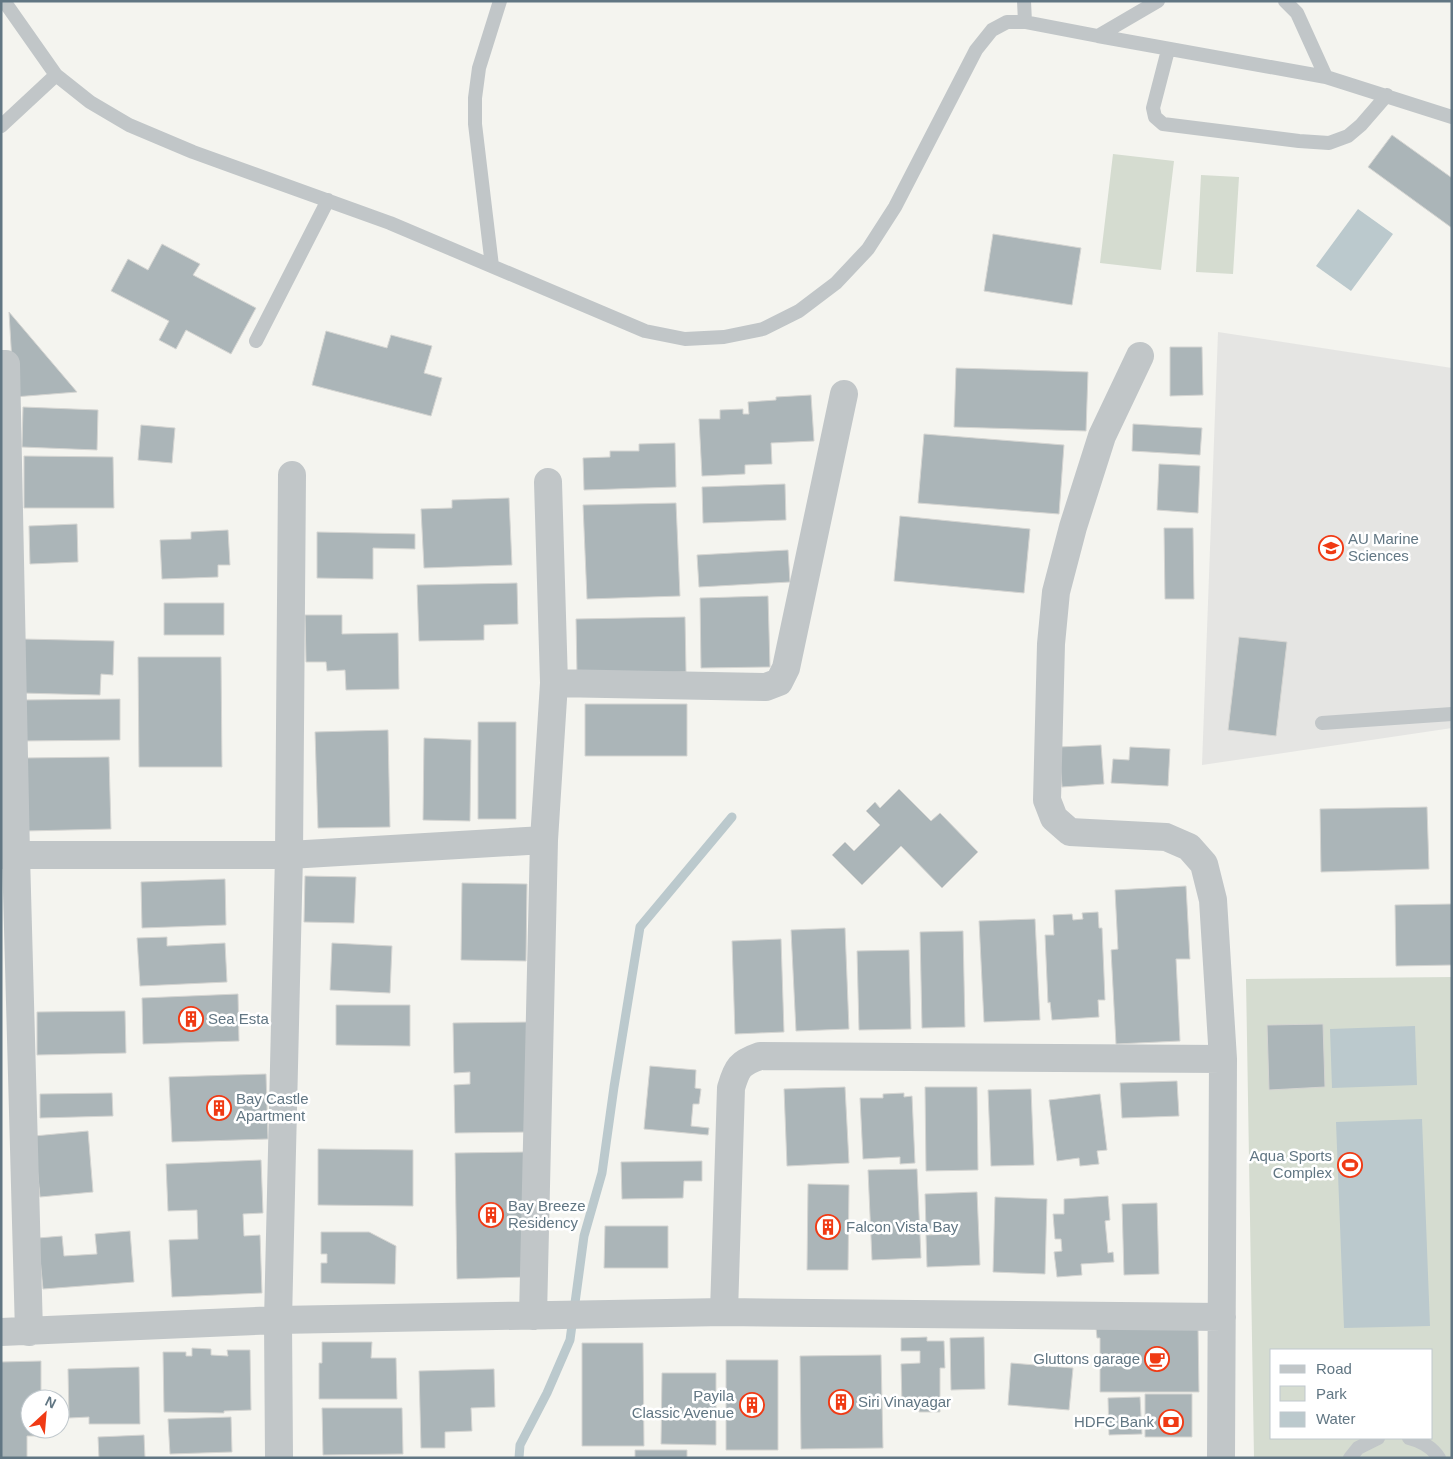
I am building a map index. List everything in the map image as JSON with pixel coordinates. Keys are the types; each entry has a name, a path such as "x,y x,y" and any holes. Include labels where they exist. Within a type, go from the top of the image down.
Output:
{"street":[{"path":"1140,356 1102,436 1056,592 1050,644 1047,800 1054,818 1070,832 1166,837 1189,847 1204,864 1213,900 1223,1059 1220,1458"},
{"path":"1,364 6,364 9,855 29,1332"},
{"path":"554,683 766,687 779,682 786,668 844,394"},
{"path":"279,1458 278,1320 289,855 292,475"},
{"path":"548,482 554,683 544,840 536,1235 557,1316"},
{"path":"9,855 289,855 544,840"},
{"path":"724,1312 731,1088 735,1073 744,1061 760,1056 1223,1059"},
{"path":"1,1332 278,1320 724,1312 1222,1318"}],"lane":[{"path":"4,1 56,75 90,102 128,125 194,152 390,223 645,330 685,339 724,337 763,329 807,306 836,283 868,249 895,207 976,50 992,30 1007,22 1025,22 1168,50 1239,60 1326,77 1452,117"},
{"path":"492,266 475,124 475,98 479,68 500,1"},
{"path":"1024,1 1025,22"},
{"path":"1098,36 1158,1"},
{"path":"1286,1 1297,13 1326,77"},
{"path":"1168,50 1153,108 1155,117 1163,124 1299,142 1329,143 1348,136 1361,125 1387,95"},
{"path":"1,126 56,75"},
{"path":"256,341 328,200"},
{"path":"1322,724 1452,714"},
{"path":"1350,1458 1358,1448 1376,1439"},
{"path":"1414,1439 1436,1452 1439,1458"}],"shaded area":[{"name":"AU Marine Sciences","path":"1218,332 1452,368 1452,728 1202,765"}],"green space":[{"path":"1113,154 1174,161 1161,270 1100,263"},
{"path":"1201,175 1239,177 1233,274 1196,272"},
{"name":"Aqua Sports Complex","path":"1452,977 1452,1458 1254,1458 1246,979"}],"water":[{"path":"1358,209 1393,234 1351,291 1316,266"},
{"path":"1415,1026 1417,1085 1332,1088 1330,1029"},
{"path":"1422,1119 1430,1326 1344,1328 1336,1122"}],"building":[{"path":"1392,135 1452,178 1452,228 1368,167"},
{"path":"993,234 1081,248 1072,305 984,291"},
{"path":"162,244 200,264 193,275 256,308 231,354 186,330 176,349 159,340 169,321 111,291 128,259 148,270"},
{"path":"9,312 77,392 14,397"},
{"path":"326,331 387,348 391,335 432,346 424,373 442,378 431,416 312,385"},
{"path":"1170,347 1202,347 1203,395 1170,396"},
{"path":"956,368 1088,372 1086,431 954,427"},
{"path":"811,395 814,441 771,443 772,464 745,465 745,474 702,476 699,419 720,419 720,410 743,409 743,414 749,414 748,402 776,400 776,397"},
{"path":"23,407 98,410 97,450 22,447"},
{"path":"1133,424 1202,428 1200,455 1132,451"},
{"path":"141,425 175,428 172,463 138,460"},
{"path":"924,434 1064,445 1059,514 918,503"},
{"path":"675,443 676,487 584,490 583,458 610,457 610,451 639,451 639,444"},
{"path":"24,456 113,457 114,508 24,508"},
{"path":"1159,464 1200,466 1198,513 1157,510"},
{"path":"785,484 786,520 703,523 702,487"},
{"path":"509,498 512,565 424,568 421,509 452,508 452,500"},
{"path":"676,503 680,596 587,599 583,505"},
{"path":"900,516 1030,529 1024,593 894,581"},
{"path":"77,524 78,562 30,564 29,526"},
{"path":"1164,528 1193,528 1194,599 1165,599"},
{"path":"228,530 230,565 218,565 218,577 162,579 160,540 191,539 191,532"},
{"path":"317,532 415,534 415,549 373,548 373,579 317,578"},
{"path":"788,550 790,582 699,587 697,555"},
{"path":"517,583 518,624 484,625 484,640 419,641 417,585"},
{"path":"768,596 770,667 701,668 700,598"},
{"path":"164,603 224,603 224,635 164,635"},
{"path":"305,615 342,615 342,634 398,633 399,689 346,690 345,670 327,671 326,662 306,662"},
{"path":"685,617 686,672 577,674 576,619"},
{"path":"1239,637 1287,642 1276,736 1228,730"},
{"path":"22,639 114,641 113,675 101,674 100,695 21,693"},
{"path":"138,657 221,657 222,767 139,767"},
{"path":"120,699 120,740 21,741 21,700"},
{"path":"585,704 687,704 687,756 585,756"},
{"path":"478,722 516,722 516,819 478,819"},
{"path":"388,730 390,827 318,828 315,732"},
{"path":"424,738 471,740 470,821 423,820"},
{"path":"1101,745 1104,784 1062,787 1059,747"},
{"path":"1130,747 1170,749 1168,786 1111,783 1113,759 1129,760"},
{"path":"109,757 111,829 25,831 23,758"},
{"path":"899,789 931,821 940,813 978,852 942,888 901,846 862,885 832,855 845,842 854,851 880,825 866,811 875,802 880,808"},
{"path":"1427,807 1429,869 1321,872 1320,809"},
{"path":"305,876 356,877 354,923 304,922"},
{"path":"225,879 226,925 142,928 141,882"},
{"path":"462,883 527,884 526,961 461,960"},
{"path":"1186,886 1190,959 1176,959 1180,1041 1116,1044 1111,950 1118,949 1115,890"},
{"path":"1452,904 1452,965 1396,966 1395,905"},
{"path":"1098,912 1099,928 1102,928 1105,1000 1098,1000 1099,1017 1052,1020 1050,1002 1048,1003 1045,935 1054,935 1053,915 1072,914 1073,920 1083,919 1082,913"},
{"path":"1035,919 1040,1020 984,1022 979,921"},
{"path":"845,928 849,1029 796,1031 791,930"},
{"path":"963,931 965,1027 922,1028 920,932"},
{"path":"167,937 167,946 225,943 227,982 140,986 137,938"},
{"path":"781,939 784,1032 735,1034 732,941"},
{"path":"332,943 392,946 390,993 330,990"},
{"path":"909,950 911,1029 859,1030 857,951"},
{"name":"Sea Esta","path":"238,994 239,1041 143,1044 142,998"},
{"path":"336,1005 410,1005 410,1046 336,1045"},
{"path":"125,1011 126,1053 37,1055 37,1012"},
{"path":"530,1022 532,1132 455,1133 454,1085 470,1084 470,1072 454,1073 453,1023"},
{"path":"1323,1024 1325,1087 1269,1090 1267,1025"},
{"path":"650,1066 696,1070 695,1088 701,1089 699,1104 693,1104 691,1126 709,1128 708,1135 644,1129"},
{"name":"Bay Castle Apartment","path":"266,1074 268,1139 172,1142 169,1077"},
{"path":"1177,1081 1179,1116 1122,1118 1120,1083"},
{"path":"845,1087 849,1163 787,1166 784,1089"},
{"path":"925,1087 977,1087 978,1170 926,1171"},
{"path":"1031,1089 1034,1165 991,1166 988,1090"},
{"path":"112,1093 113,1116 40,1118 40,1094"},
{"path":"904,1093 904,1097 912,1096 915,1163 900,1164 900,1157 863,1159 860,1098 883,1098 883,1094"},
{"path":"1100,1094 1107,1150 1097,1151 1099,1164 1080,1166 1079,1158 1057,1161 1049,1100"},
{"path":"88,1131 93,1192 40,1197 34,1136"},
{"path":"318,1149 413,1150 413,1206 318,1205"},
{"name":"Bay Breeze Residency","path":"525,1152 527,1277 457,1279 455,1153"},
{"path":"261,1160 263,1213 243,1214 244,1236 260,1235 262,1293 172,1297 169,1240 198,1239 197,1210 168,1211 166,1164"},
{"path":"702,1161 702,1181 684,1181 683,1198 622,1199 621,1162"},
{"path":"917,1169 921,1258 872,1260 868,1170"},
{"name":"Falcon Vista Bay","path":"808,1184 849,1185 848,1270 807,1270"},
{"path":"977,1192 980,1265 927,1267 926,1235 952,1234 952,1227 926,1229 925,1194"},
{"path":"1108,1196 1110,1220 1105,1221 1108,1253 1113,1252 1114,1262 1081,1264 1082,1275 1057,1277 1054,1252 1062,1251 1061,1239 1055,1239 1053,1214 1064,1214 1064,1199"},
{"path":"995,1197 1047,1199 1045,1274 993,1272"},
{"path":"1157,1203 1159,1274 1124,1275 1122,1204"},
{"path":"605,1226 668,1226 668,1268 604,1268"},
{"path":"130,1231 134,1282 43,1289 38,1238 62,1236 64,1256 97,1254 95,1234"},
{"path":"321,1232 369,1232 396,1246 395,1284 321,1283 321,1263 327,1263 327,1254 321,1254"},
{"path":"1198,1327 1199,1392 1100,1392 1100,1338 1097,1338 1096,1328"},
{"path":"927,1337 927,1341 944,1341 945,1368 940,1368 940,1412 919,1412 919,1405 902,1405 901,1364 920,1363 920,1351 901,1351 901,1338"},
{"path":"984,1337 985,1389 951,1390 950,1338"},
{"path":"322,1342 372,1342 371,1358 396,1358 397,1399 319,1399 319,1363 322,1363"},
{"path":"582,1343 643,1343 644,1446 582,1446"},
{"path":"192,1348 211,1349 211,1355 228,1356 227,1350 250,1350 251,1410 224,1411 224,1413 164,1412 163,1352 186,1352 186,1356 192,1356"},
{"name":"Siri Vinayagar","path":"881,1355 883,1448 801,1449 800,1356"},
{"name":"Payila Classic Avenue","path":"726,1360 778,1360 778,1450 726,1450"},
{"path":"41,1361 41,1389 20,1389 20,1439 27,1439 27,1458 1,1458 1,1362"},
{"path":"1011,1363 1073,1368 1069,1410 1008,1405"},
{"path":"139,1367 140,1424 89,1424 89,1417 70,1418 68,1369"},
{"path":"494,1369 495,1407 471,1408 472,1431 445,1432 445,1448 421,1448 419,1371"},
{"path":"662,1373 716,1373 716,1445 661,1444"},
{"path":"1145,1394 1192,1394 1192,1437 1145,1437"},
{"path":"1140,1397 1142,1434 1109,1435 1108,1398"},
{"path":"322,1408 402,1408 403,1454 323,1455"},
{"path":"231,1417 232,1452 170,1454 168,1419"},
{"path":"144,1435 145,1458 99,1458 98,1437"},
{"path":"635,1450 687,1450 687,1458 635,1458"}],"waterway":[{"path":"519,1458 520,1445 547,1393 570,1340 584,1236 602,1173 640,927 732,817"}],"place":[{"name":"AU Marine Sciences","path":"1331,548"},
{"name":"Sea Esta","path":"191,1019"},
{"name":"Bay Castle Apartment","path":"219,1108"},
{"name":"Aqua Sports Complex","path":"1350,1165"},
{"name":"Bay Breeze Residency","path":"491,1215"},
{"name":"Falcon Vista Bay","path":"828,1227"},
{"name":"Gluttons garage","path":"1157,1359"},
{"name":"Siri Vinayagar","path":"841,1402"},
{"name":"Payila Classic Avenue","path":"752,1405"},
{"name":"HDFC Bank","path":"1171,1422"}]}
